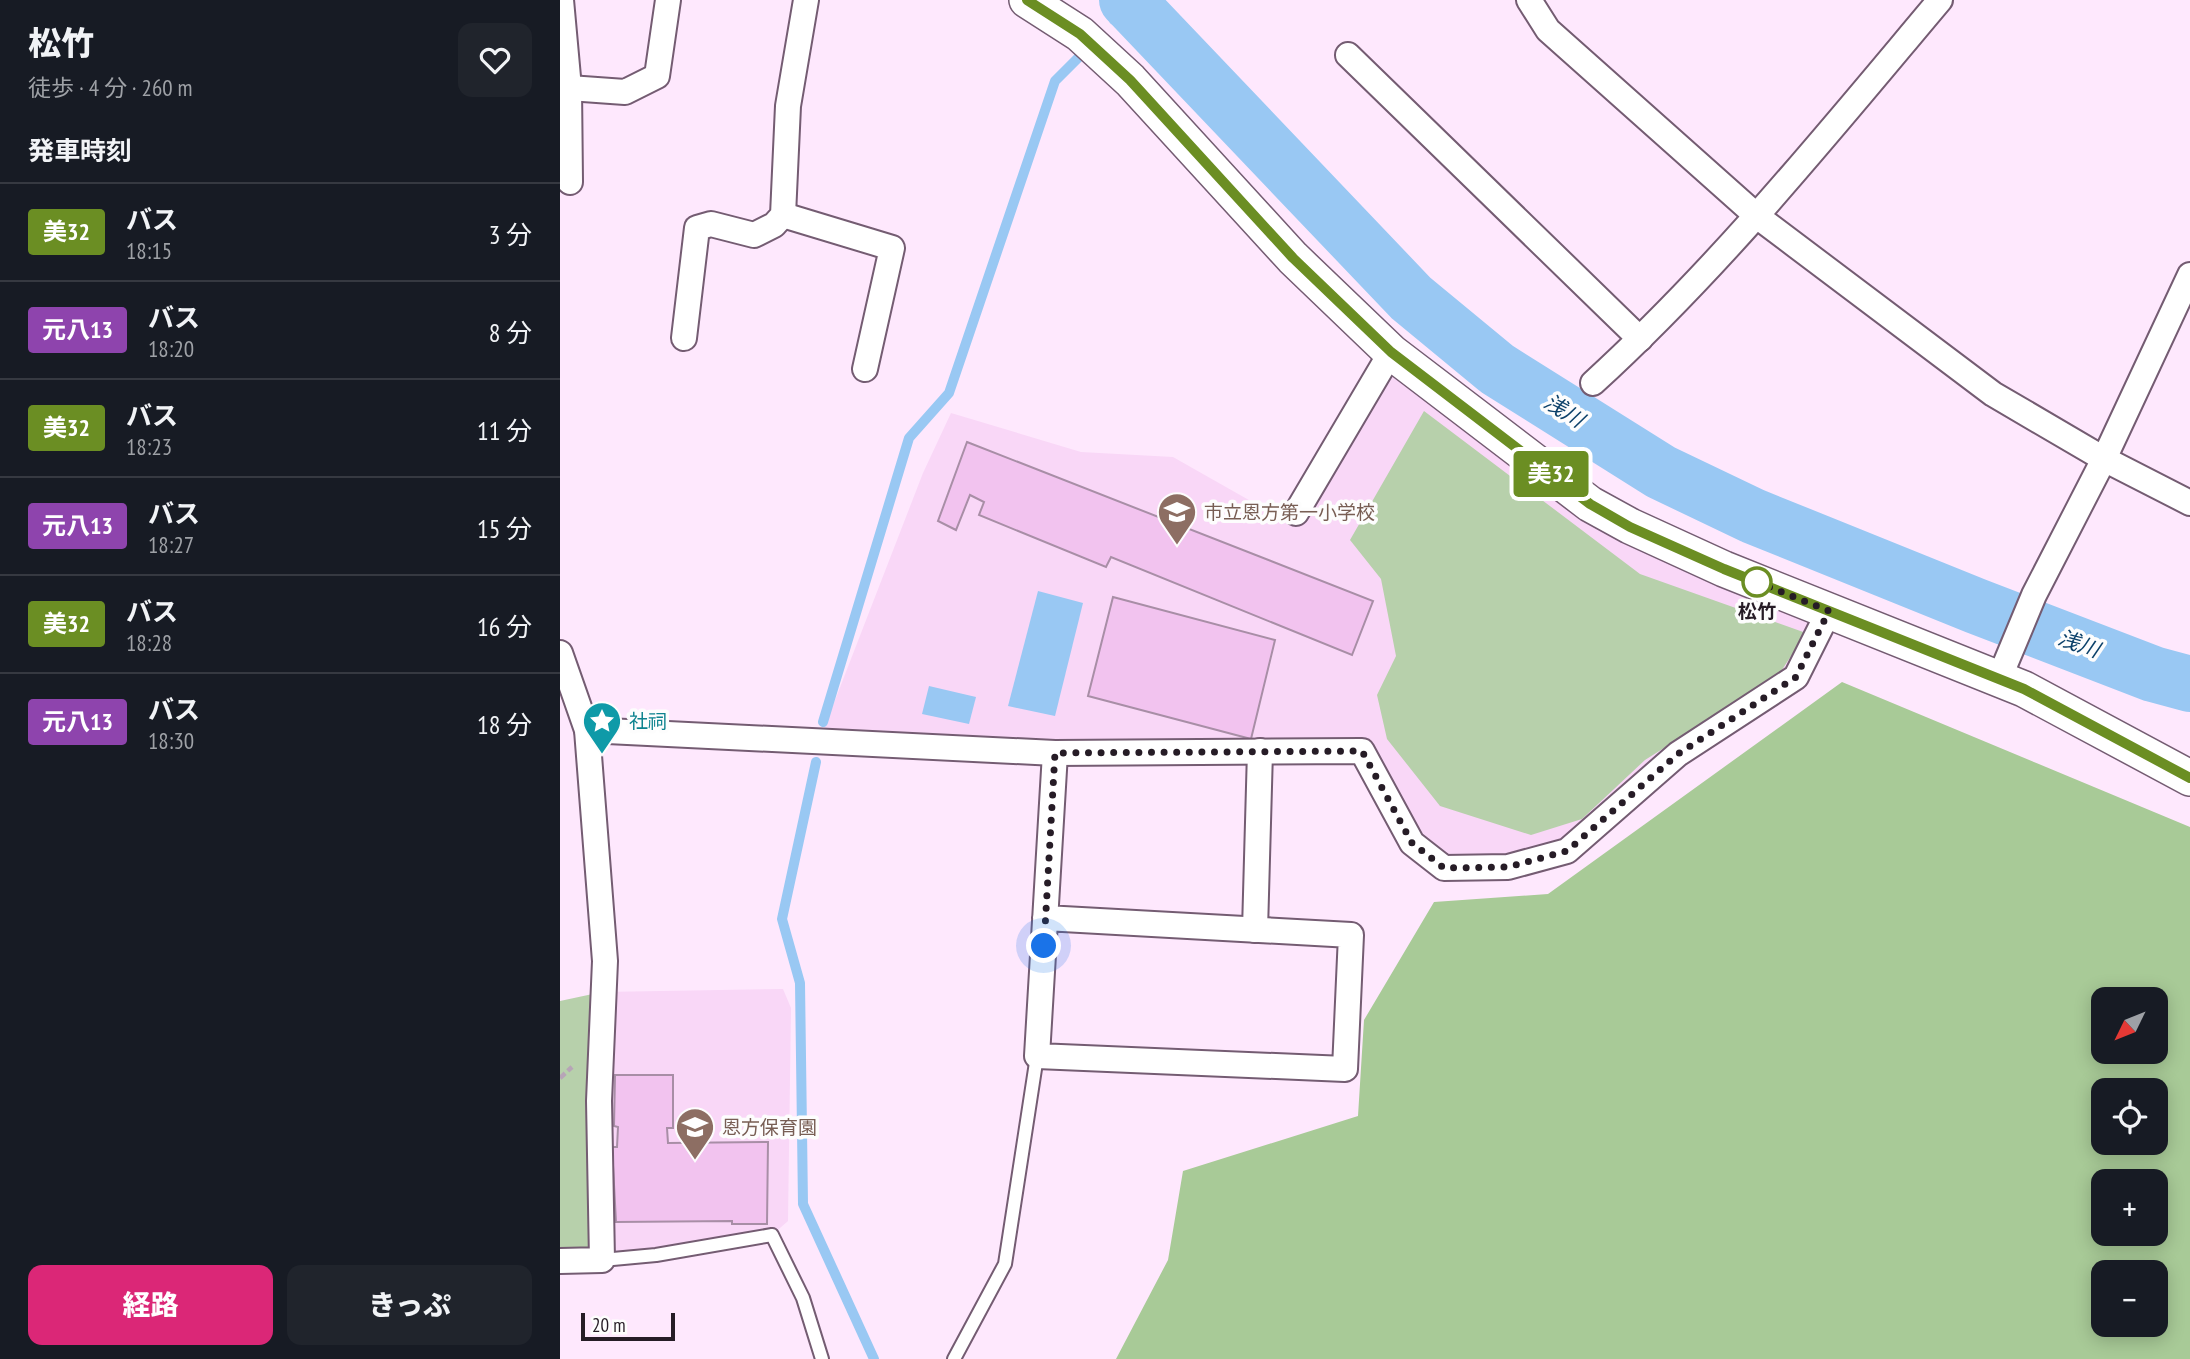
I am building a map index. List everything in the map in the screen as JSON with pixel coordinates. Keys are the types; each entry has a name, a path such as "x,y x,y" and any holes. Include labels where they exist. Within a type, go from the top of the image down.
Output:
{"main road":[{"path":"1027,0 1080,34 1130,80 1293,258 1391,352 1590,504 1664,542 1829,611 2003,670 2190,778"}],"street":[{"path":"561,0 569,88 570,183"},
{"path":"569,88 625,92 657,76 668,0"},
{"path":"684,338 697,228 711,224 754,235 774,225 783,215 788,106 806,0"},
{"path":"1529,0 1548,30 1758,217 1993,394 2104,459 2190,503"},
{"path":"1593,383 1640,339 1758,217 1940,0"},
{"path":"1348,55 1640,339"},
{"path":"783,215 892,248 865,369"},
{"path":"2003,670 2034,595 2104,459 2190,275"},
{"path":"1296,513 1391,352"},
{"path":"587,730 1055,753 1362,751 1412,843 1444,868 1508,867 1567,851 1678,754 1796,677 1829,611"},
{"path":"560,653 587,730 605,961 600,1101 602,1260 560,1261"},
{"path":"1255,930 1260,751"},
{"path":"1045,918 1352,935 1345,1069 1037,1056 1045,918 1055,753"}],"lane":[{"path":"954,1359 1005,1264 1037,1056"},
{"path":"602,1260 656,1255 772,1236 803,1298 822,1359"}],"shaded area":[{"path":"1384,364 1821,625 1796,677 1567,851 1444,868 1362,751 820,739 923,473 951,413 1081,452 1173,457 1270,512 1296,513"},
{"name":"恩方保育園","path":"783,989 791,1008 788,1221 772,1235 602,1260 602,992"}],"green space":[{"path":"1424,411 1640,574 1806,633 1778,676 1645,760 1582,819 1531,835 1440,806 1387,739 1377,695 1396,656 1381,579 1350,540"},
{"path":"1842,682 2190,827 2190,1359 1116,1359 1168,1260 1183,1171 1358,1116 1364,1020 1434,902 1548,894"},
{"path":"602,992 602,1260 560,1259 560,1001"}],"water":[{"path":"1038,591 1083,603 1055,716 1008,706"},
{"path":"929,686 976,697 969,724 922,714"}],"building":[{"path":"967,442 1373,601 1352,655 1111,557 1106,567 979,515 984,502 970,495 956,530 938,521"},
{"path":"1113,597 1275,640 1251,739 1088,696"},
{"name":"恩方保育園","path":"615,1075 673,1075 673,1128 667,1128 668,1143 768,1142 767,1224 732,1224 732,1221 616,1222 612,1147 617,1147 618,1127 614,1126"}],"waterway":[{"name":"浅川","path":"1127,0 1411,298 1497,369 1661,472 1753,516 1976,606 2153,674 2190,684"},
{"path":"1114,20 1131,3"},
{"path":"823,722 909,438 949,393 1055,81 1080,56"},
{"path":"816,762 782,919 800,983 803,1204 874,1359"}],"bus line":[{"name":"美32","path":"1027,0 1080,34 1130,80 1293,258 1391,352 1590,504 1630,527 1724,569 2024,689 2190,778"}],"place":[{"name":"市立恩方第一小学校","path":"1177,546"},
{"name":"松竹","path":"1757,582"},
{"name":"社祠","path":"602,755"},
{"name":"恩方保育園","path":"695,1161"}],"route":[{"path":"1044,946 1055,753 1362,751 1412,843 1444,868 1508,867 1567,851 1678,754 1796,677 1829,611 1757,582"}]}
